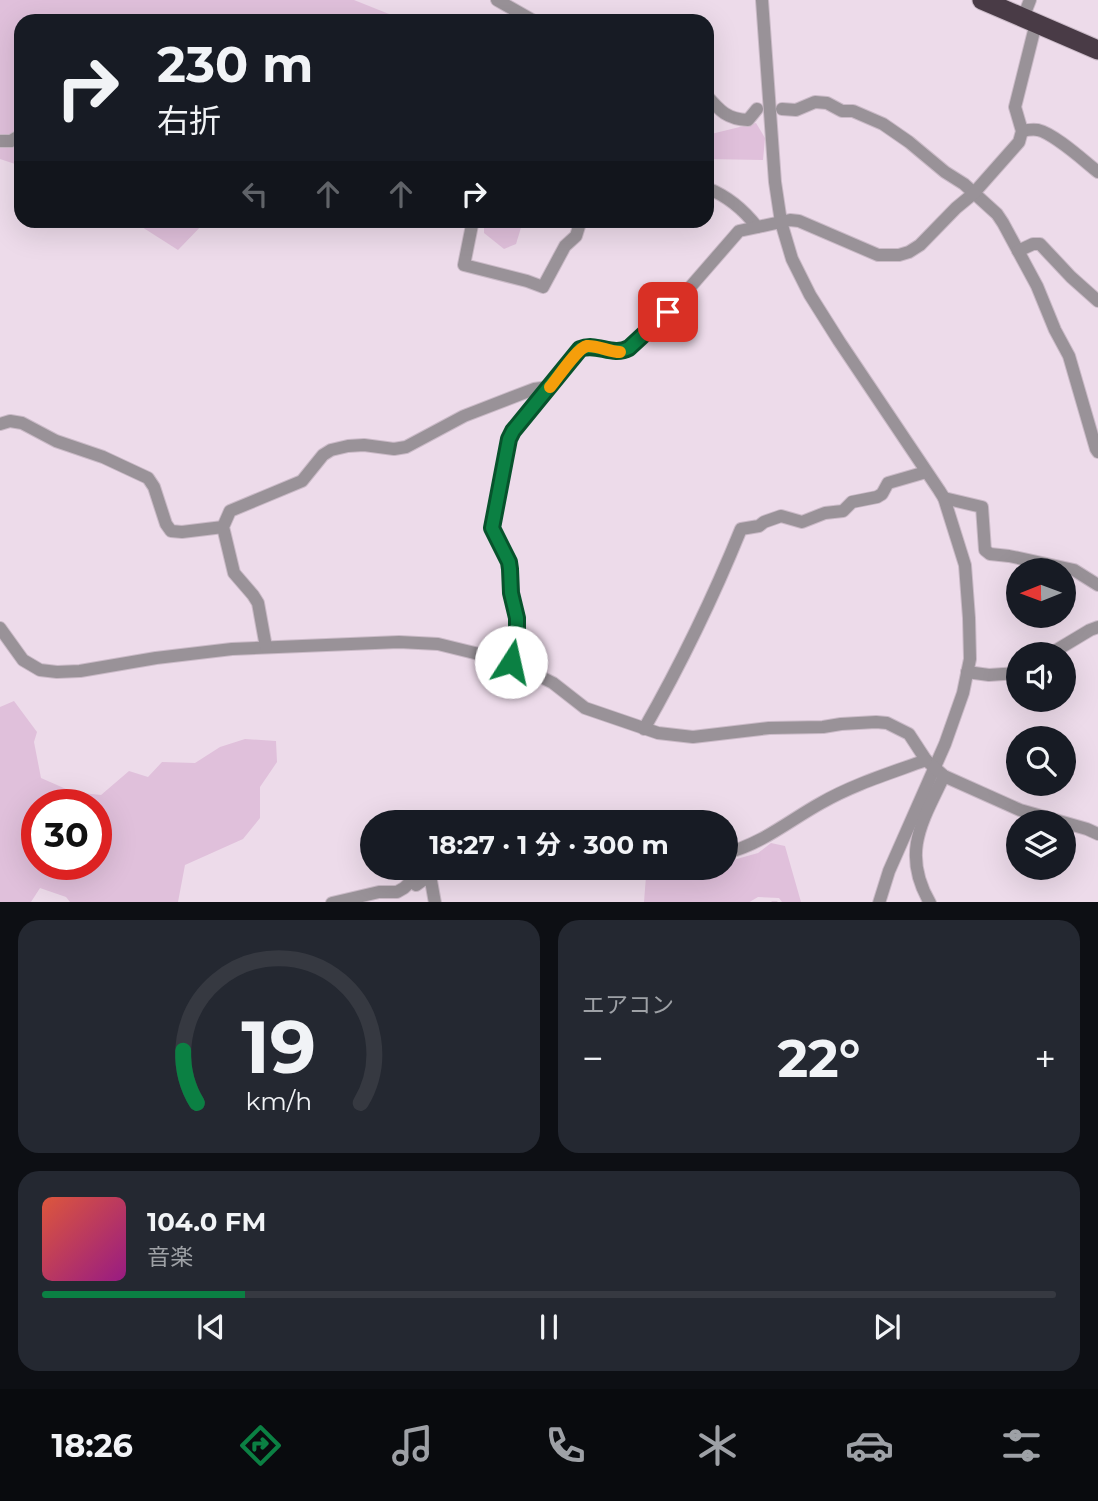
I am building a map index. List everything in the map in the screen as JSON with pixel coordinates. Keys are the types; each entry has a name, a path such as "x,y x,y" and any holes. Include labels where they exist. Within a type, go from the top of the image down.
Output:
{"highway":[{"path":"982,0 1030,14 1098,50"}],"street":[{"path":"497,0 522,14"},
{"path":"762,0 775,182 781,222 792,259 810,295 845,351 944,498 965,565 970,659 963,694 935,769 888,871 879,902"},
{"path":"511,662 517,618 511,593 509,562 494,535 492,523 509,439 513,431 580,349 588,346 617,352 629,348 679,300 739,231 790,220 799,221 878,255 899,256 920,245 973,194 1018,142 1022,131 1016,107 1030,14"},
{"path":"782,109 796,110 815,102 827,103 842,111 853,111 883,124 964,184 997,214 1037,286 1069,356 1098,452"},
{"path":"714,103 732,119 748,120 757,109"},
{"path":"1022,131 1043,132 1098,172"},
{"path":"714,192 748,215 757,227"},
{"path":"471,228 464,265 543,287 565,246 576,236 578,228"},
{"path":"1018,251 1033,243 1040,244 1098,301"},
{"path":"266,646 258,603 234,573 223,527 230,511 302,481 323,455 331,450 364,445 394,449 406,447 464,416 534,389 549,387"},
{"path":"0,424 10,421 22,423 56,442 103,457 148,478 171,531 223,527"},
{"path":"644,729 701,621 741,529 759,526 781,516 802,522 825,513 843,511 852,502 882,494 888,483 926,472"},
{"path":"944,498 982,507 985,550 990,554 1074,570 1098,585"},
{"path":"1070,642 1098,627"},
{"path":"0,628 23,660 40,670 57,672 266,646 399,642 438,644 511,662 553,683 585,708 658,733 693,737 769,728 887,723 909,734 935,769 1020,810 1098,834"},
{"path":"967,672 1006,674"},
{"path":"738,850 847,789 935,769"},
{"path":"930,902 918,880 916,842 935,769"},
{"path":"404,888 410,889 430,875 436,902"},
{"path":"332,902 379,891 397,892 412,880"}],"shaded area":[{"path":"0,0 354,0 389,14 14,14 14,164 0,159"},
{"path":"756,123 765,138 763,160 714,159 714,133"},
{"path":"144,228 199,228 178,250"},
{"path":"484,228 521,228 516,244 504,249 484,233"},
{"path":"14,701 37,732 34,742 41,778 66,789 21,789 21,880 112,880 112,789 108,789 129,771 148,777 162,762 195,763 220,747 245,739 276,741 277,762 260,787 260,818 243,839 185,865 178,902 70,902 66,897 40,888 31,902 0,902 0,707"},
{"path":"771,843 785,846 801,902 782,902 779,898 758,897 750,902 644,902 646,880 738,880 738,859 758,853"}],"slow traffic":[{"path":"550,387 580,349 588,346 620,352"}],"route":[{"path":"511,662 517,618 511,593 509,562 492,528 509,439 580,349 588,346 623,351 668,312"}]}
